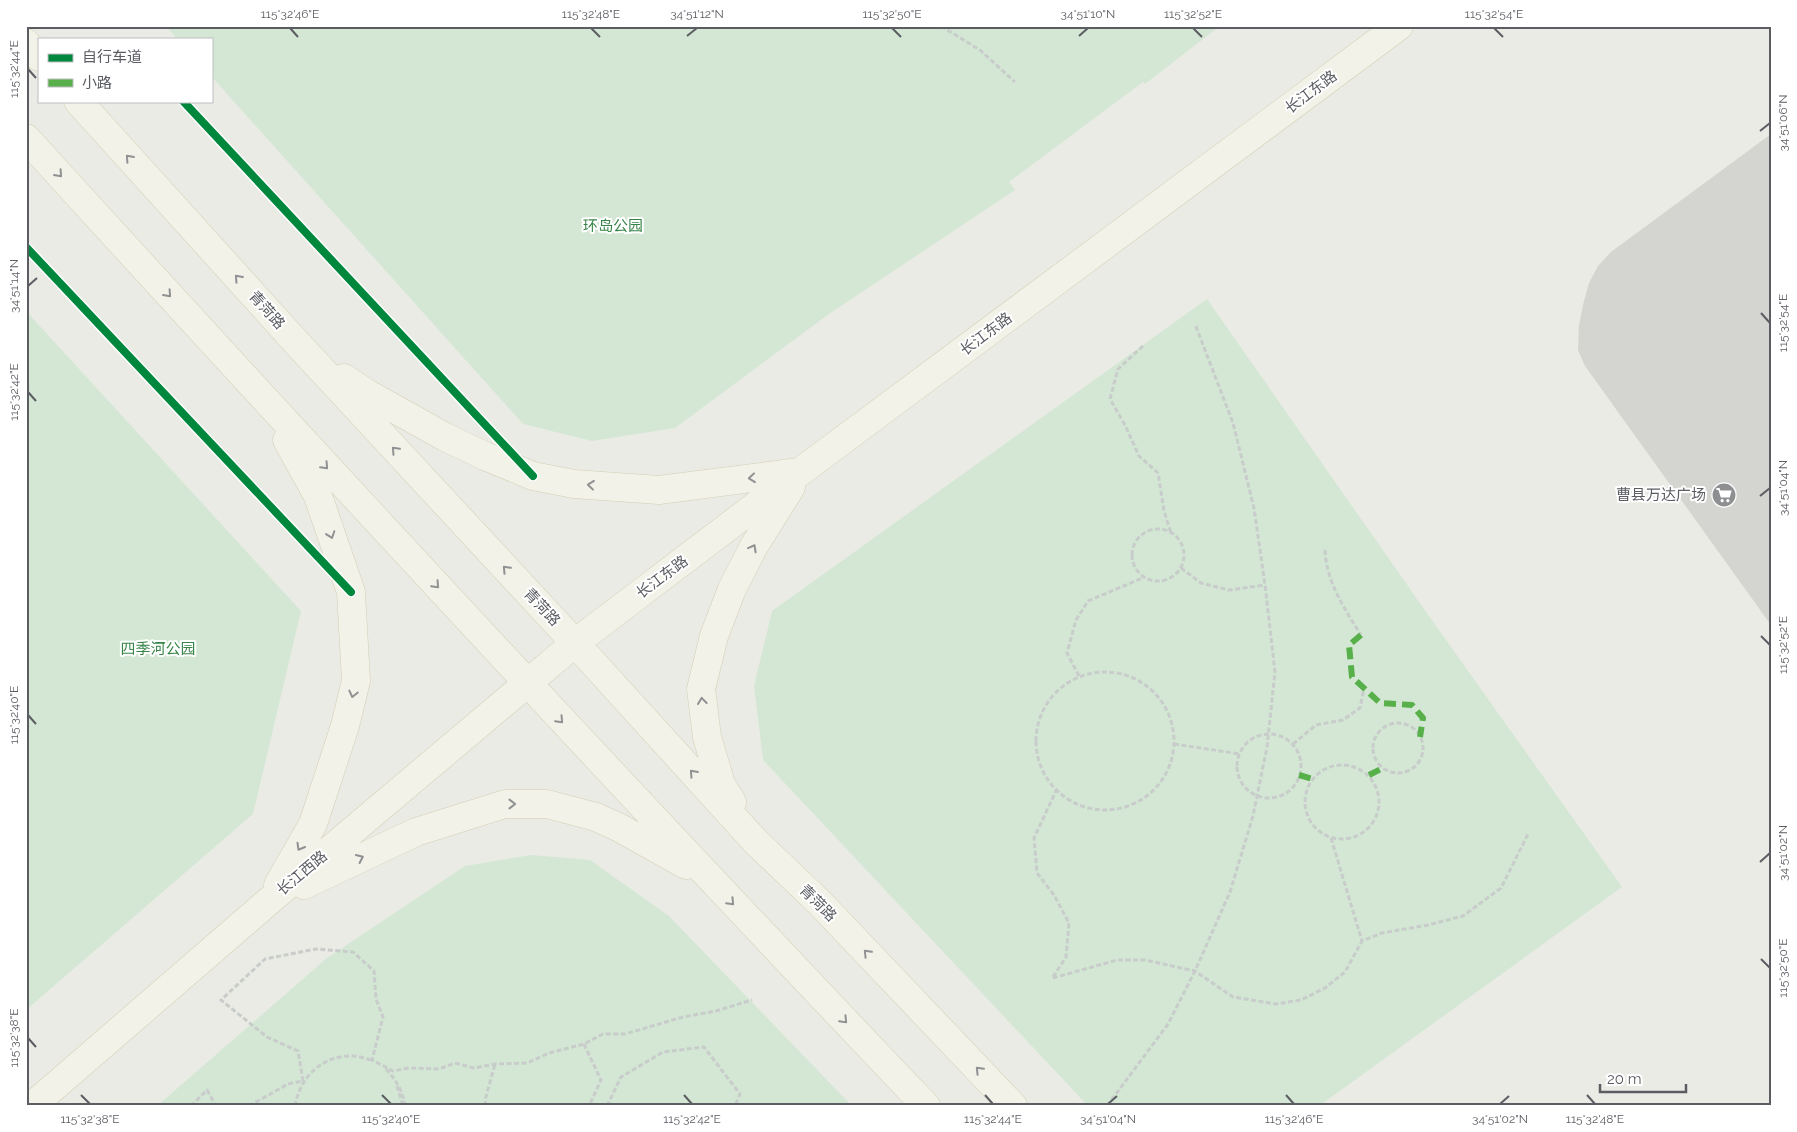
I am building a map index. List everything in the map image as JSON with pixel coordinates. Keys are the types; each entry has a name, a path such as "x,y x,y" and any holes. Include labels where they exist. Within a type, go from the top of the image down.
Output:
{"main road":[{"name":"长江东路","path":"575,643 800,472 1399,26"},
{"path":"26,44 38,56"},
{"name":"青菏路","path":"79,102 295,341 575,643 756,842 820,903 1013,1106"},
{"path":"26,138 527,684 708,878 926,1106"},
{"path":"295,341 368,394 445,437 533,476 574,484 659,490 800,472"},
{"path":"251,385 292,447 318,496 351,592 356,681 346,726 314,824 269,902"},
{"path":"756,842 721,784 706,737 700,689 714,636 732,588 754,546 800,472"},
{"name":"长江西路","path":"32,1106 575,643"},
{"path":"269,902 416,832 505,804 547,804 596,817 620,828 708,878"}],"path":[{"path":"942,26 980,50 1015,82"},
{"path":"1107,1106 1168,1024 1195,971 1230,892 1253,816 1268,734 1275,672 1254,508 1233,424 1195,324"},
{"path":"1144,346 1118,369 1110,399 1125,425 1139,456 1158,473 1164,511 1171,532"},
{"path":"1155,530 1171,532 1178,537 1182,544 1184,552 1181,568 1175,574 1161,580 1145,577 1138,571 1134,563 1134,546 1146,532 1155,530"},
{"path":"1325,550 1325,564 1344,608 1361,635"},
{"path":"1181,568 1201,583 1229,590 1265,585"},
{"path":"1079,676 1067,653 1076,620 1088,601 1145,577"},
{"path":"1102,671 1125,674 1146,685 1162,701 1171,722 1174,744 1169,766 1157,786 1140,800 1119,809 1096,810 1074,804 1056,791 1042,772 1036,750 1036,727 1045,706 1060,688 1079,676 1102,671"},
{"path":"1293,744 1316,725 1343,720 1360,708 1364,688"},
{"path":"1402,723 1416,730 1420,737 1423,745 1420,760 1407,771 1399,773 1390,772 1377,762 1373,746 1379,731 1386,726 1402,723"},
{"path":"1268,734 1274,734 1293,744 1299,754 1301,765 1295,784 1288,792 1268,798 1257,795 1242,784 1237,764 1245,745 1253,738 1268,734"},
{"path":"1174,744 1240,754"},
{"path":"1331,838 1343,840 1355,838 1366,832 1374,822 1379,811 1380,798 1376,786 1369,775 1359,768 1334,765 1322,770 1307,789 1305,801 1307,813 1312,824 1320,833 1331,838 1362,941"},
{"path":"1056,791 1034,838 1037,873 1054,895 1069,923 1066,957 1053,978 1117,960 1145,960 1195,971 1233,997 1276,1004 1300,1000 1332,983 1345,972 1362,941 1382,933 1428,925 1463,916 1500,888 1528,834"},
{"path":"304,1081 298,1051 267,1037 221,1000 265,959 316,949 353,952 365,962 374,971 376,1000 383,1018 372,1060"},
{"path":"295,1106 297,1094 304,1081 317,1067 334,1058 353,1056 372,1060 393,1072 409,1068 439,1069 455,1063 474,1068 495,1064 527,1063 549,1054 584,1044 603,1034 625,1034 683,1016 716,1011 752,1000"},
{"path":"584,1044 601,1080 589,1106"},
{"path":"606,1106 621,1077 663,1052 704,1047 740,1094 735,1106"},
{"path":"372,1060 386,1069 395,1079"},
{"path":"486,1106 485,1100 495,1064"},
{"path":"393,1072 404,1106"},
{"path":"248,1106 288,1084 304,1081"},
{"path":"191,1106 207,1090 216,1106"}],"green space":[{"name":"环岛公园","path":"166,26 1220,26 1145,84 1143,82 1009,182 1015,190 829,314 675,428 592,441 523,424 212,77 212,38 176,38"},
{"path":"1207,299 1622,887 1319,1106 1088,1106 763,760 754,686 772,611"},
{"name":"四季河公园","path":"26,311 301,611 253,814 26,1010"},
{"path":"531,855 590,860 669,916 852,1106 157,1106 327,958 465,866"}],"building":[{"name":"曹县万达广场","path":"1771,134 1771,625 1585,366 1578,350 1579,325 1584,301 1589,283 1598,266 1611,252"}],"marked path":[{"path":"1361,635 1349,645 1352,677 1380,703 1412,705 1423,718 1420,737"},
{"path":"1369,775 1383,768"},
{"path":"1299,775 1313,779"}],"cycle path":[{"path":"184,102 533,476"},
{"path":"26,247 351,592"}],"place":[{"name":"曹县万达广场","path":"1724,495"}]}
